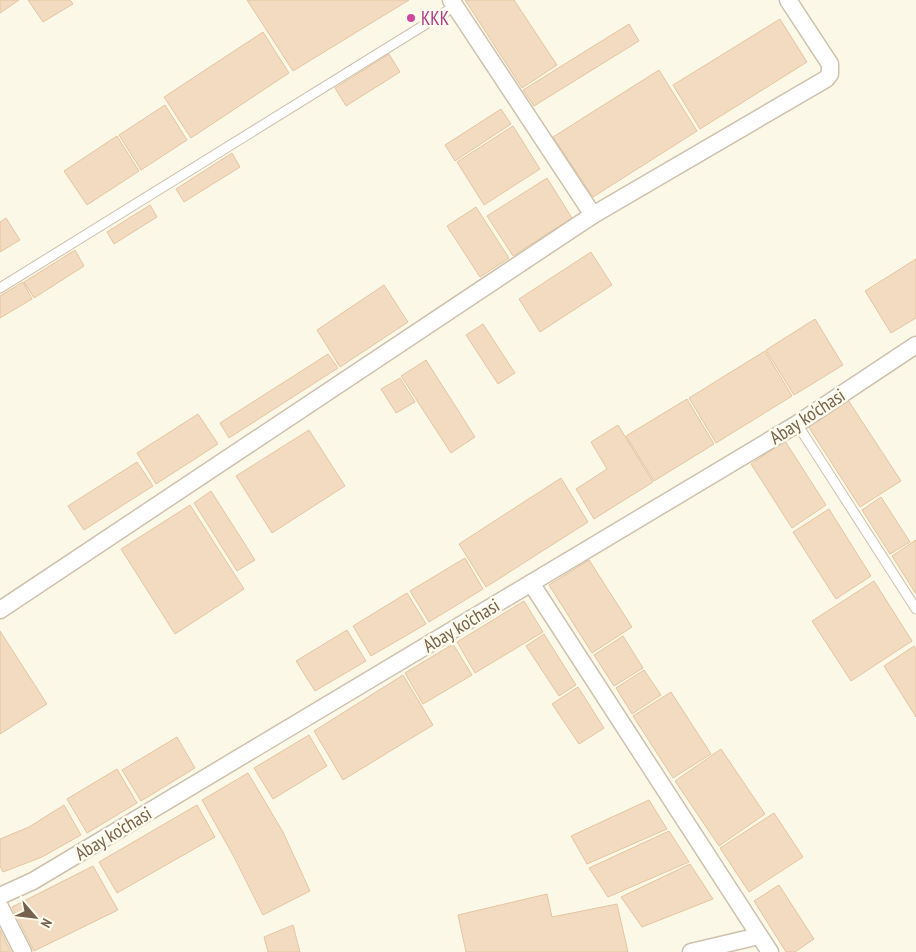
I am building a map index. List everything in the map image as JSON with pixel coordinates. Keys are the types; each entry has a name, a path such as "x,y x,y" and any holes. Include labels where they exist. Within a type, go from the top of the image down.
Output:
{"street":[{"path":"0,610 593,215 826,79 830,74 830,64 788,0"},
{"path":"453,3 593,215"},
{"name":"Abay ko'chasi","path":"0,896 33,881 797,424 916,345"},
{"path":"531,583 770,952"},
{"path":"0,907 23,952"},
{"path":"691,952 759,936"}],"lane":[{"path":"0,288 453,3"},
{"path":"797,424 916,609"}],"building":[{"path":"0,0 19,0 0,13"},
{"path":"28,0 70,0 73,4 43,22"},
{"path":"247,0 409,0 293,71"},
{"path":"465,0 514,0 557,65 522,88"},
{"path":"780,19 807,62 700,129 673,85"},
{"path":"629,24 639,41 534,106 523,90"},
{"path":"263,32 289,73 191,138 164,97"},
{"path":"389,54 400,72 346,106 335,88"},
{"path":"659,70 697,131 593,197 553,137"},
{"path":"165,105 187,140 141,170 119,135"},
{"path":"501,109 511,124 455,161 445,145"},
{"path":"513,126 540,169 484,205 457,162"},
{"path":"117,136 139,171 87,205 64,171"},
{"path":"232,153 240,167 184,202 176,189"},
{"path":"547,178 572,218 513,256 487,216"},
{"path":"150,205 157,217 114,244 107,232"},
{"path":"476,207 509,258 480,277 447,226"},
{"path":"6,218 20,240 0,252 0,222"},
{"path":"75,250 84,266 34,298 24,282"},
{"path":"591,252 612,285 540,332 519,299"},
{"path":"916,259 916,318 891,333 865,291"},
{"path":"23,282 32,299 0,318 0,296"},
{"path":"384,285 408,322 340,367 317,330"},
{"path":"815,319 843,365 794,395 766,350"},
{"path":"483,324 515,373 498,384 466,335"},
{"path":"765,351 792,396 716,443 689,398"},
{"path":"328,354 338,368 229,438 220,423"},
{"path":"426,360 475,437 451,453 401,376"},
{"path":"400,378 415,402 396,413 381,389"},
{"path":"687,399 714,444 654,481 626,436"},
{"path":"848,400 901,481 860,507 808,426"},
{"path":"198,414 218,444 156,484 137,453"},
{"path":"618,425 653,482 594,519 576,489 607,469 591,442"},
{"path":"309,430 345,486 272,533 236,476"},
{"path":"785,441 826,505 792,528 751,464"},
{"path":"137,462 153,486 84,530 68,506"},
{"path":"561,478 588,522 486,587 459,544"},
{"path":"211,491 255,560 237,571 194,503"},
{"path":"881,497 910,542 890,554 862,510"},
{"path":"190,505 244,589 175,634 121,549"},
{"path":"829,509 871,576 836,599 793,532"},
{"path":"916,540 916,594 892,556"},
{"path":"465,558 483,589 429,622 410,591"},
{"path":"589,560 632,627 592,653 549,585"},
{"path":"874,581 912,641 851,681 812,621"},
{"path":"407,593 426,624 371,656 353,626"},
{"path":"524,601 543,632 475,673 457,642"},
{"path":"347,630 366,661 315,691 296,661"},
{"path":"0,631 47,704 0,734"},
{"path":"544,634 576,685 559,696 526,646"},
{"path":"623,636 643,668 614,686 594,655"},
{"path":"453,644 472,675 423,704 405,673"},
{"path":"914,646 916,650 916,717 884,666"},
{"path":"644,670 661,695 632,714 616,688"},
{"path":"403,675 433,725 343,780 314,731"},
{"path":"578,687 604,728 579,744 552,704"},
{"path":"671,692 711,754 673,778 633,716"},
{"path":"309,735 327,766 273,799 254,768"},
{"path":"177,737 195,768 141,801 122,770"},
{"path":"721,749 765,814 719,846 675,781"},
{"path":"117,769 137,803 87,833 67,799"},
{"path":"248,773 283,832 310,891 263,915 234,857 202,800"},
{"path":"649,800 667,829 587,864 571,836"},
{"path":"64,805 81,835 42,857 3,872 0,866 0,839 29,827"},
{"path":"197,805 215,837 117,893 99,862"},
{"path":"774,813 803,857 749,892 720,848"},
{"path":"669,831 689,862 608,897 589,868"},
{"path":"690,864 713,899 642,927 621,897"},
{"path":"93,866 118,910 34,951 12,907"},
{"path":"779,885 814,939 795,952 786,952 754,901"},
{"path":"547,894 552,917 617,904 628,952 466,952 458,915"},
{"path":"293,925 300,952 268,952 264,937"},
{"path":"0,930 11,952 0,952"}],"place":[{"name":"ККК","path":"411,18"}]}
